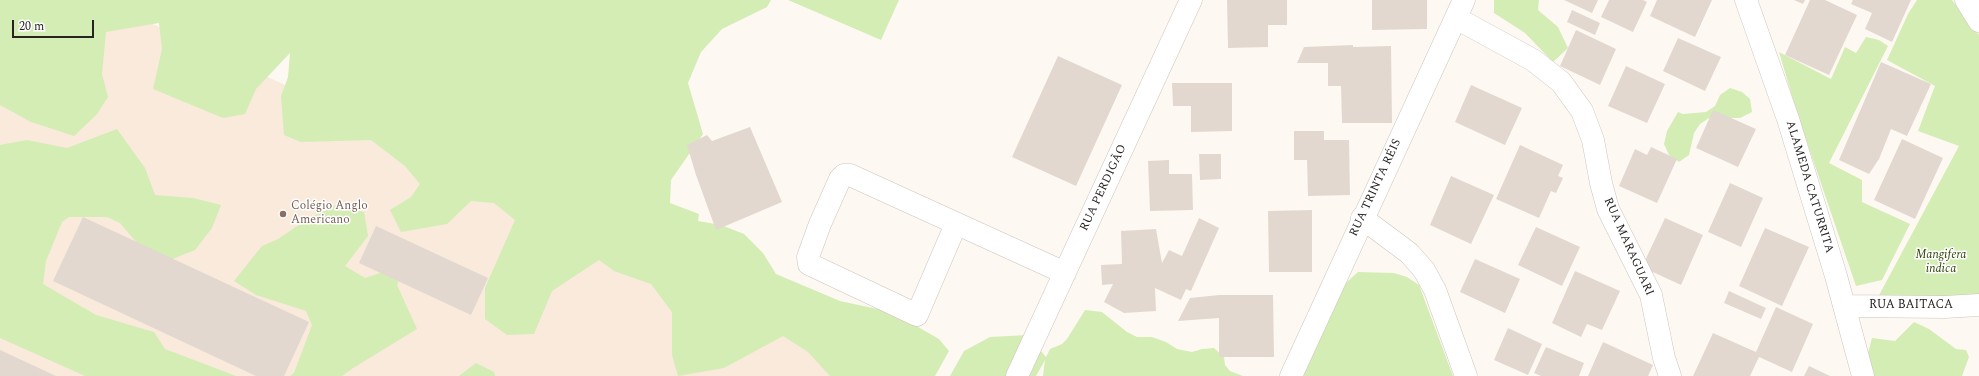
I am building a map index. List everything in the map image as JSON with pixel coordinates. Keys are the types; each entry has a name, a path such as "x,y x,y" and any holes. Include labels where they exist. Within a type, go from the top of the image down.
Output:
{"street":[{"name":"RUA PERDIGÃO","path":"1017,376 1192,0"},
{"name":"ALAMEDA CATURRITA","path":"1746,0 1788,119 1844,306 1863,376"},
{"path":"1966,0 1979,21"},
{"name":"RUA TRINTA RÉIS","path":"1291,376 1362,218 1460,9"},
{"name":"RUA MARAGUARI","path":"1460,9 1533,60 1561,82 1582,112 1593,140 1601,183 1608,209 1651,295 1664,358 1670,376"},
{"path":"956,224 917,315 809,264 808,257 820,224 840,179 844,175 850,175 1065,273"},
{"path":"1362,218 1409,254 1424,270 1435,290 1466,376"},
{"name":"RUA BAITACA","path":"1844,306 1945,307 1979,305"}],"shaded area":[{"name":"Colégio Anglo Americano","path":"24,0 101,0 915,376 0,376 0,53"}],"green space":[{"path":"0,0 771,0 767,7 722,29 701,52 688,83 703,134 671,180 670,203 699,214 698,221 721,225 744,234 763,253 776,274 840,301 882,310 904,319 939,339 949,351 935,376 830,376 808,352 783,336 724,368 678,376 672,355 672,312 651,284 614,271 599,260 552,291 534,334 507,335 485,319 485,288 515,220 494,203 471,201 447,224 401,232 390,210 411,197 420,184 405,166 371,140 301,142 284,135 281,96 288,77 290,53 256,89 245,114 223,118 153,89 162,49 159,23 106,32 102,74 108,97 97,114 74,136 31,122 0,105"},
{"path":"788,0 899,0 881,40"},
{"path":"1494,0 1539,0 1538,10 1558,27 1568,48 1553,62 1525,33 1494,13"},
{"name":"Mangifera indica","path":"1917,0 1952,0 1979,35 1979,295 1877,299 1959,146 1918,131 1935,86 1887,60 1908,14"},
{"path":"1866,37 1879,40 1888,46 1829,163 1862,180 1862,202 1910,224 1882,280 1856,286 1798,116 1779,52 1831,79 1845,47 1856,53"},
{"path":"1730,88 1742,92 1750,99 1752,112 1740,118 1709,118 1700,124 1694,133 1689,155 1679,162 1669,155 1664,144 1667,131 1678,112 1683,114 1706,112 1715,106 1720,95"},
{"path":"117,129 145,168 155,195 193,198 221,205 212,228 195,250 170,260 138,244 120,223 107,217 69,217 62,222 46,261 43,284 96,315 154,332 165,349 236,376 85,376 0,338 0,145 27,140 67,148"},
{"path":"337,205 364,212 368,236 345,266 365,278 386,271 400,276 397,285 417,329 342,376 290,376 294,373 312,325 306,311 256,295 234,281 262,246 278,239 309,218"},
{"path":"1358,272 1394,273 1407,277 1419,285 1453,376 1299,376 1329,298"},
{"path":"1085,310 1102,312 1127,332 1137,337 1152,337 1166,342 1177,349 1192,352 1214,348 1224,357 1225,365 1230,371 1243,376 1043,376 1045,360 1036,376 950,376 964,351 990,337 1028,335 1046,357 1050,349 1062,344 1067,339"},
{"path":"1914,322 1929,329 1956,349 1966,350 1969,357 1962,376 1869,376 1868,353 1872,338 1895,341"},
{"path":"476,363 494,372 495,376 459,376"}],"building":[{"path":"1227,0 1287,0 1287,25 1268,25 1268,47 1228,48"},
{"path":"1372,0 1427,0 1427,29 1372,30"},
{"path":"1564,0 1598,0 1592,13"},
{"path":"1609,0 1643,0 1647,2 1633,32 1601,17"},
{"path":"1657,0 1712,0 1695,37 1650,16"},
{"path":"1794,0 1805,0 1803,4"},
{"path":"1810,0 1825,0 1857,15 1829,75 1785,55"},
{"path":"1853,0 1911,0 1892,42 1865,29 1872,13 1851,4"},
{"path":"1572,10 1600,23 1595,35 1567,22"},
{"path":"1576,30 1616,49 1600,85 1560,66"},
{"path":"1678,38 1721,57 1705,91 1663,71"},
{"path":"1353,45 1353,47 1391,46 1392,123 1342,123 1341,86 1328,86 1328,63 1297,63 1304,47"},
{"path":"1058,56 1122,85 1076,186 1012,157"},
{"path":"1881,62 1931,84 1907,136 1891,129 1879,159 1869,174 1839,160"},
{"path":"1626,66 1665,84 1647,123 1608,106"},
{"path":"1172,83 1232,83 1232,131 1191,132 1191,106 1173,106"},
{"path":"1471,85 1522,108 1505,145 1455,122"},
{"path":"1713,110 1756,129 1738,167 1696,148"},
{"path":"750,127 782,202 716,230 687,145 707,135 712,141"},
{"path":"1294,131 1324,131 1324,140 1349,140 1350,195 1308,196 1307,160 1294,160"},
{"path":"1902,139 1943,158 1915,219 1874,200"},
{"path":"1520,145 1563,165 1558,176 1563,178 1556,193 1551,191 1539,218 1496,199"},
{"path":"1651,147 1677,159 1657,203 1619,186 1635,149 1647,155"},
{"path":"1199,154 1221,154 1221,179 1200,180"},
{"path":"1169,160 1169,174 1192,174 1193,210 1150,211 1148,161"},
{"path":"1451,176 1494,195 1471,244 1430,225"},
{"path":"1730,183 1763,198 1741,247 1708,232"},
{"path":"1312,210 1312,272 1269,272 1268,211"},
{"path":"83,217 309,322 284,376 256,376 53,281"},
{"path":"1199,218 1219,228 1191,291 1186,289 1181,300 1155,288 1156,311 1124,313 1104,302 1113,284 1102,285 1101,265 1122,264 1121,231 1156,229 1162,263 1169,250 1182,256"},
{"path":"1665,218 1703,235 1681,285 1642,267"},
{"path":"376,226 488,278 471,315 359,263"},
{"path":"1536,227 1580,247 1562,286 1518,265"},
{"path":"1765,228 1809,247 1782,306 1739,286"},
{"path":"1475,259 1520,279 1505,313 1460,292"},
{"path":"1575,271 1620,291 1602,330 1587,324 1581,337 1552,323"},
{"path":"1729,291 1766,308 1761,319 1724,303"},
{"path":"1219,295 1273,295 1274,357 1219,357 1219,318 1178,321 1190,298"},
{"path":"1776,307 1813,324 1792,372 1759,357 1750,376 1693,376 1713,333 1756,352"},
{"path":"1508,328 1542,344 1528,375 1494,360"},
{"path":"1603,342 1653,365 1648,376 1588,376"},
{"path":"1546,347 1584,363 1579,376 1541,376 1534,373"},
{"path":"0,350 56,376 0,376"},
{"path":"1809,366 1830,376 1804,376"}],"place":[{"name":"Colégio Anglo Americano","path":"283,214"}]}
